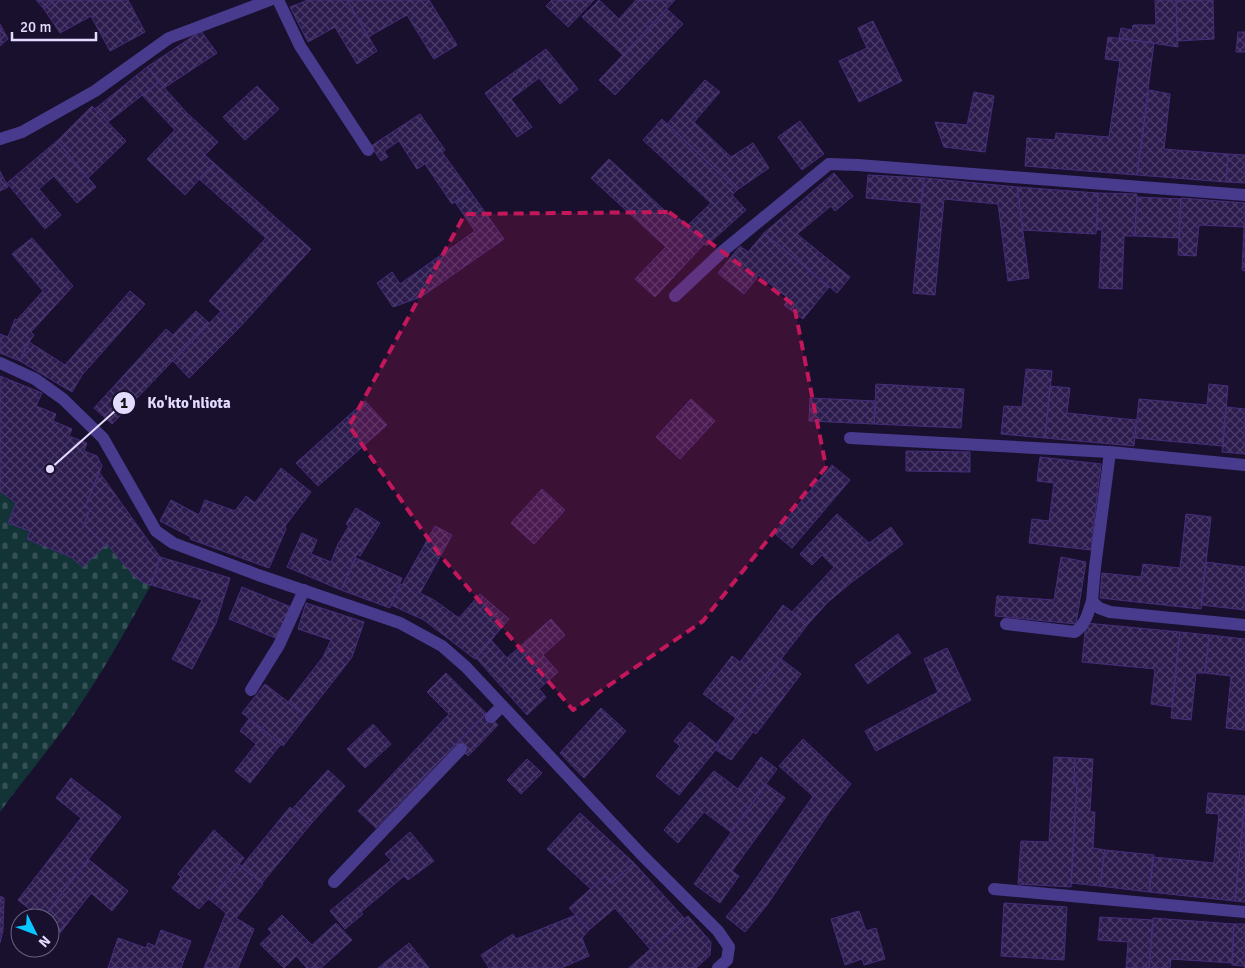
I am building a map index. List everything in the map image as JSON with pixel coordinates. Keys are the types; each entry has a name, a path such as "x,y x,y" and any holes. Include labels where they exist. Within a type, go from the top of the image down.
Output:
{"street":[{"path":"0,139 22,132 95,91 169,38 270,0"},
{"path":"278,0 300,46 368,150"},
{"path":"675,296 723,251 830,164 1245,195"},
{"path":"0,363 34,379 56,394 103,438 156,531 173,543 400,623 442,646 466,667 641,854 718,931 729,947 727,960 718,968"},
{"path":"850,438 1110,452 1245,465"},
{"path":"1006,624 1075,632 1081,627 1092,601 1110,452"},
{"path":"251,690 279,645 304,590"},
{"path":"1092,601 1099,608 1110,612 1245,625"},
{"path":"491,718 502,706"},
{"path":"334,882 462,749"},
{"path":"994,889 1245,912"}],"highlighted area":[{"path":"669,212 794,305 826,467 703,621 573,710 439,554 349,426 465,214"}],"green space":[{"path":"0,491 16,503 8,523 30,531 27,539 71,557 83,567 107,544 132,573 151,585 83,701 0,812"}],"building":[{"path":"36,0 55,0 44,9"},
{"path":"55,0 128,0 145,32 110,51 91,16 60,33 44,9"},
{"path":"308,0 347,0 377,51 357,64 335,27 308,42 290,7"},
{"path":"347,0 429,0 457,45 434,59 407,15 368,37"},
{"path":"552,0 594,0 568,27 546,6"},
{"path":"599,0 619,19 636,0 675,0 623,55 582,17"},
{"path":"1155,0 1176,0 1178,47 1119,38 1121,28 1132,30 1133,25 1156,25"},
{"path":"1176,0 1213,0 1214,39 1177,41"},
{"path":"667,9 683,24 615,95 599,80"},
{"path":"873,21 902,81 859,102 839,61 867,48 858,28"},
{"path":"0,24 8,39 0,46"},
{"path":"201,31 217,53 164,88 147,67"},
{"path":"1238,32 1245,32 1245,52 1236,52"},
{"path":"1108,37 1154,43 1137,175 1025,166 1027,138 1055,140 1056,133 1109,137 1120,61 1105,59"},
{"path":"546,49 578,89 560,104 539,78 511,99 532,127 517,137 485,93"},
{"path":"147,67 159,82 108,122 95,109"},
{"path":"705,80 720,92 694,122 731,157 753,143 769,168 737,190 667,124"},
{"path":"159,82 186,112 218,142 205,155 214,163 185,195 147,159 175,130 142,95"},
{"path":"257,86 279,109 245,140 223,117"},
{"path":"1149,90 1170,94 1164,149 1228,154 1226,182 1137,175"},
{"path":"974,92 994,96 985,152 944,147 935,122 967,125"},
{"path":"92,106 126,141 88,178 57,141"},
{"path":"420,114 445,150 442,152 470,191 452,204 425,164 417,169 399,141 384,151 388,157 381,161 371,146"},
{"path":"662,119 737,190 732,195 746,210 706,246 687,226 711,203 643,140"},
{"path":"800,121 824,154 802,170 778,137"},
{"path":"57,141 96,187 77,203 54,176 39,189 61,215 45,229 7,183"},
{"path":"1228,154 1245,155 1245,183 1226,182"},
{"path":"609,159 676,221 679,218 704,244 655,297 635,279 666,247 591,178"},
{"path":"214,163 311,249 239,328 209,301 266,238 199,179"},
{"path":"0,171 8,187 0,191"},
{"path":"834,173 853,196 835,211 831,206 797,234 850,277 837,293 764,233"},
{"path":"868,175 924,178 921,203 866,198"},
{"path":"924,178 1017,187 1029,278 1008,281 998,204 944,199 935,295 913,293"},
{"path":"1017,187 1098,193 1096,234 1023,230"},
{"path":"470,191 504,239 421,297 393,307 377,283 392,272 400,284 475,231 455,202"},
{"path":"1098,193 1137,194 1135,236 1124,236 1122,289 1099,288 1102,230 1097,230"},
{"path":"1137,197 1181,199 1179,238 1135,236"},
{"path":"1181,198 1245,203 1245,271 1242,270 1244,227 1199,225 1196,256 1178,255"},
{"path":"764,233 829,287 803,319 784,305 789,299 759,275 744,294 718,273 740,246 748,252"},
{"path":"32,238 73,286 31,332 34,335 25,348 20,361 0,353 0,334 8,337 15,319 17,320 43,291 12,254"},
{"path":"130,291 145,304 82,375 72,392 20,361 29,342 65,365"},
{"path":"196,311 209,323 112,424 94,408 166,329 173,335"},
{"path":"221,311 239,328 189,378 173,361"},
{"path":"1026,369 1052,371 1045,438 1001,434 1004,406 1022,407"},
{"path":"0,376 42,393 36,406 56,414 53,421 72,429 69,436 87,443 84,451 97,456 102,466 85,507 90,509 84,525 105,546 83,567 71,557 27,539 30,531 8,523 16,503 0,491"},
{"path":"876,384 964,389 961,428 874,424"},
{"path":"1209,384 1228,386 1223,446 1135,438 1139,399 1207,405"},
{"path":"1050,386 1070,388 1067,413 1136,420 1134,446 1045,438"},
{"path":"810,398 876,401 874,424 809,421"},
{"path":"691,399 715,421 680,459 656,437"},
{"path":"365,401 387,425 318,486 296,463"},
{"path":"1226,407 1245,409 1245,454 1222,452"},
{"path":"906,451 970,452 970,472 906,471"},
{"path":"1040,457 1101,464 1091,550 1029,543 1032,519 1049,521 1054,483 1037,481"},
{"path":"832,465 850,480 792,548 774,533"},
{"path":"281,468 311,492 285,526 286,529 269,568 190,539 191,537 160,521 171,500 199,515 205,500 235,511 246,496 255,503"},
{"path":"99,472 160,557 151,585 142,582 134,576 107,544 105,546 84,525 90,509 85,507"},
{"path":"542,489 565,510 534,544 511,523"},
{"path":"356,508 380,523 360,556 357,554 341,590 287,567 302,533 317,540 311,554 331,562 338,544 349,526 346,524"},
{"path":"837,514 869,543 891,527 903,544 828,602 808,624 792,612 834,567 822,555 812,565 800,554"},
{"path":"1186,514 1211,517 1201,609 1100,598 1102,573 1141,577 1143,564 1180,568"},
{"path":"435,526 452,535 420,593 434,600 459,618 480,594 509,619 475,659 424,620 391,605"},
{"path":"160,557 230,578 216,623 192,669 172,659 202,600 151,585"},
{"path":"1061,557 1086,562 1076,624 995,616 997,596 1054,600"},
{"path":"356,558 402,578 390,608 341,590"},
{"path":"1206,562 1245,567 1245,610 1201,605"},
{"path":"242,587 291,607 278,639 229,619"},
{"path":"306,603 364,622 352,657 306,716 288,702 323,657 331,640 298,629"},
{"path":"783,605 808,624 736,718 703,694 732,656 740,662"},
{"path":"551,619 565,635 543,655 558,672 539,689 546,697 527,715 476,658 491,640 507,658"},
{"path":"1086,623 1180,632 1172,707 1151,704 1155,669 1082,662"},
{"path":"1180,632 1209,635 1205,673 1196,673 1191,720 1171,718"},
{"path":"898,634 911,653 868,684 855,665"},
{"path":"1209,635 1245,639 1245,730 1226,728 1231,676 1205,673"},
{"path":"947,648 971,700 876,751 865,731 938,692 924,659"},
{"path":"781,659 801,674 756,734 753,732 731,760 716,750 719,746 716,744"},
{"path":"446,673 486,713 376,828 358,811 449,714 427,692"},
{"path":"265,684 306,716 283,746 242,713"},
{"path":"601,708 626,731 584,778 560,753"},
{"path":"486,713 498,725 468,756 456,744"},
{"path":"249,719 281,744 250,783 235,771 256,744 240,731"},
{"path":"690,722 719,746 679,795 656,776 680,746 674,741"},
{"path":"373,724 391,744 365,768 347,749"},
{"path":"803,739 851,784 830,811 767,905 745,932 726,917 748,890 813,796 779,766"},
{"path":"761,757 777,769 731,832 704,812 678,843 664,830 714,771 738,789"},
{"path":"1054,757 1075,758 1074,783 1077,783 1071,887 1018,884 1021,841 1049,842"},
{"path":"1075,758 1093,759 1090,812 1095,812 1093,848 1105,850 1100,886 1071,883 1077,783 1074,783"},
{"path":"527,759 542,773 521,794 507,780"},
{"path":"328,770 345,786 310,825 292,809"},
{"path":"71,778 121,817 51,908 28,908 18,900 81,818 56,798"},
{"path":"766,784 785,798 732,871 739,876 720,903 694,884"},
{"path":"1208,793 1245,796 1235,901 1149,892 1153,857 1214,863 1219,814 1206,813"},
{"path":"1245,797 1245,902 1235,901"},
{"path":"290,807 310,825 262,883 241,867"},
{"path":"580,813 634,863 611,883 605,876 591,889 547,849"},
{"path":"214,830 244,858 210,900 208,899 199,909 172,888 181,877 178,874"},
{"path":"410,832 434,861 408,880 404,876 361,912 363,914 345,929 330,911 391,860 385,854"},
{"path":"1105,850 1154,855 1149,892 1100,886"},
{"path":"88,859 128,891 112,911 91,893 60,933 60,908 51,908"},
{"path":"634,863 685,919 650,949 615,908 589,930 569,908 605,876 611,883"},
{"path":"239,864 263,884 236,918 254,929 238,968 204,968 226,913 210,900"},
{"path":"0,896 4,898 3,930 0,943"},
{"path":"1004,903 1067,907 1064,960 1001,956"},
{"path":"859,911 866,931 876,928 885,959 864,965 862,959 845,965 831,919"},
{"path":"282,915 312,945 336,923 352,940 321,968 307,968 296,956 284,968 260,944 272,933 268,929"},
{"path":"576,915 589,930 582,938 589,956 561,968 489,968 481,955 513,934 516,939"},
{"path":"688,916 711,942 710,955 696,968 629,968"},
{"path":"1100,917 1153,920 1149,968 1126,968 1128,942 1098,940"},
{"path":"1153,918 1234,924 1232,963 1171,959 1170,968 1149,968"},
{"path":"1234,924 1245,924 1245,968 1244,966 1232,965"},
{"path":"161,930 191,941 181,968 108,968 118,938 146,948 148,943 155,946"},
{"path":"409,943 429,968 378,968"}],"place":[{"name":"Ko'kto'nliota","path":"50,469"}]}
